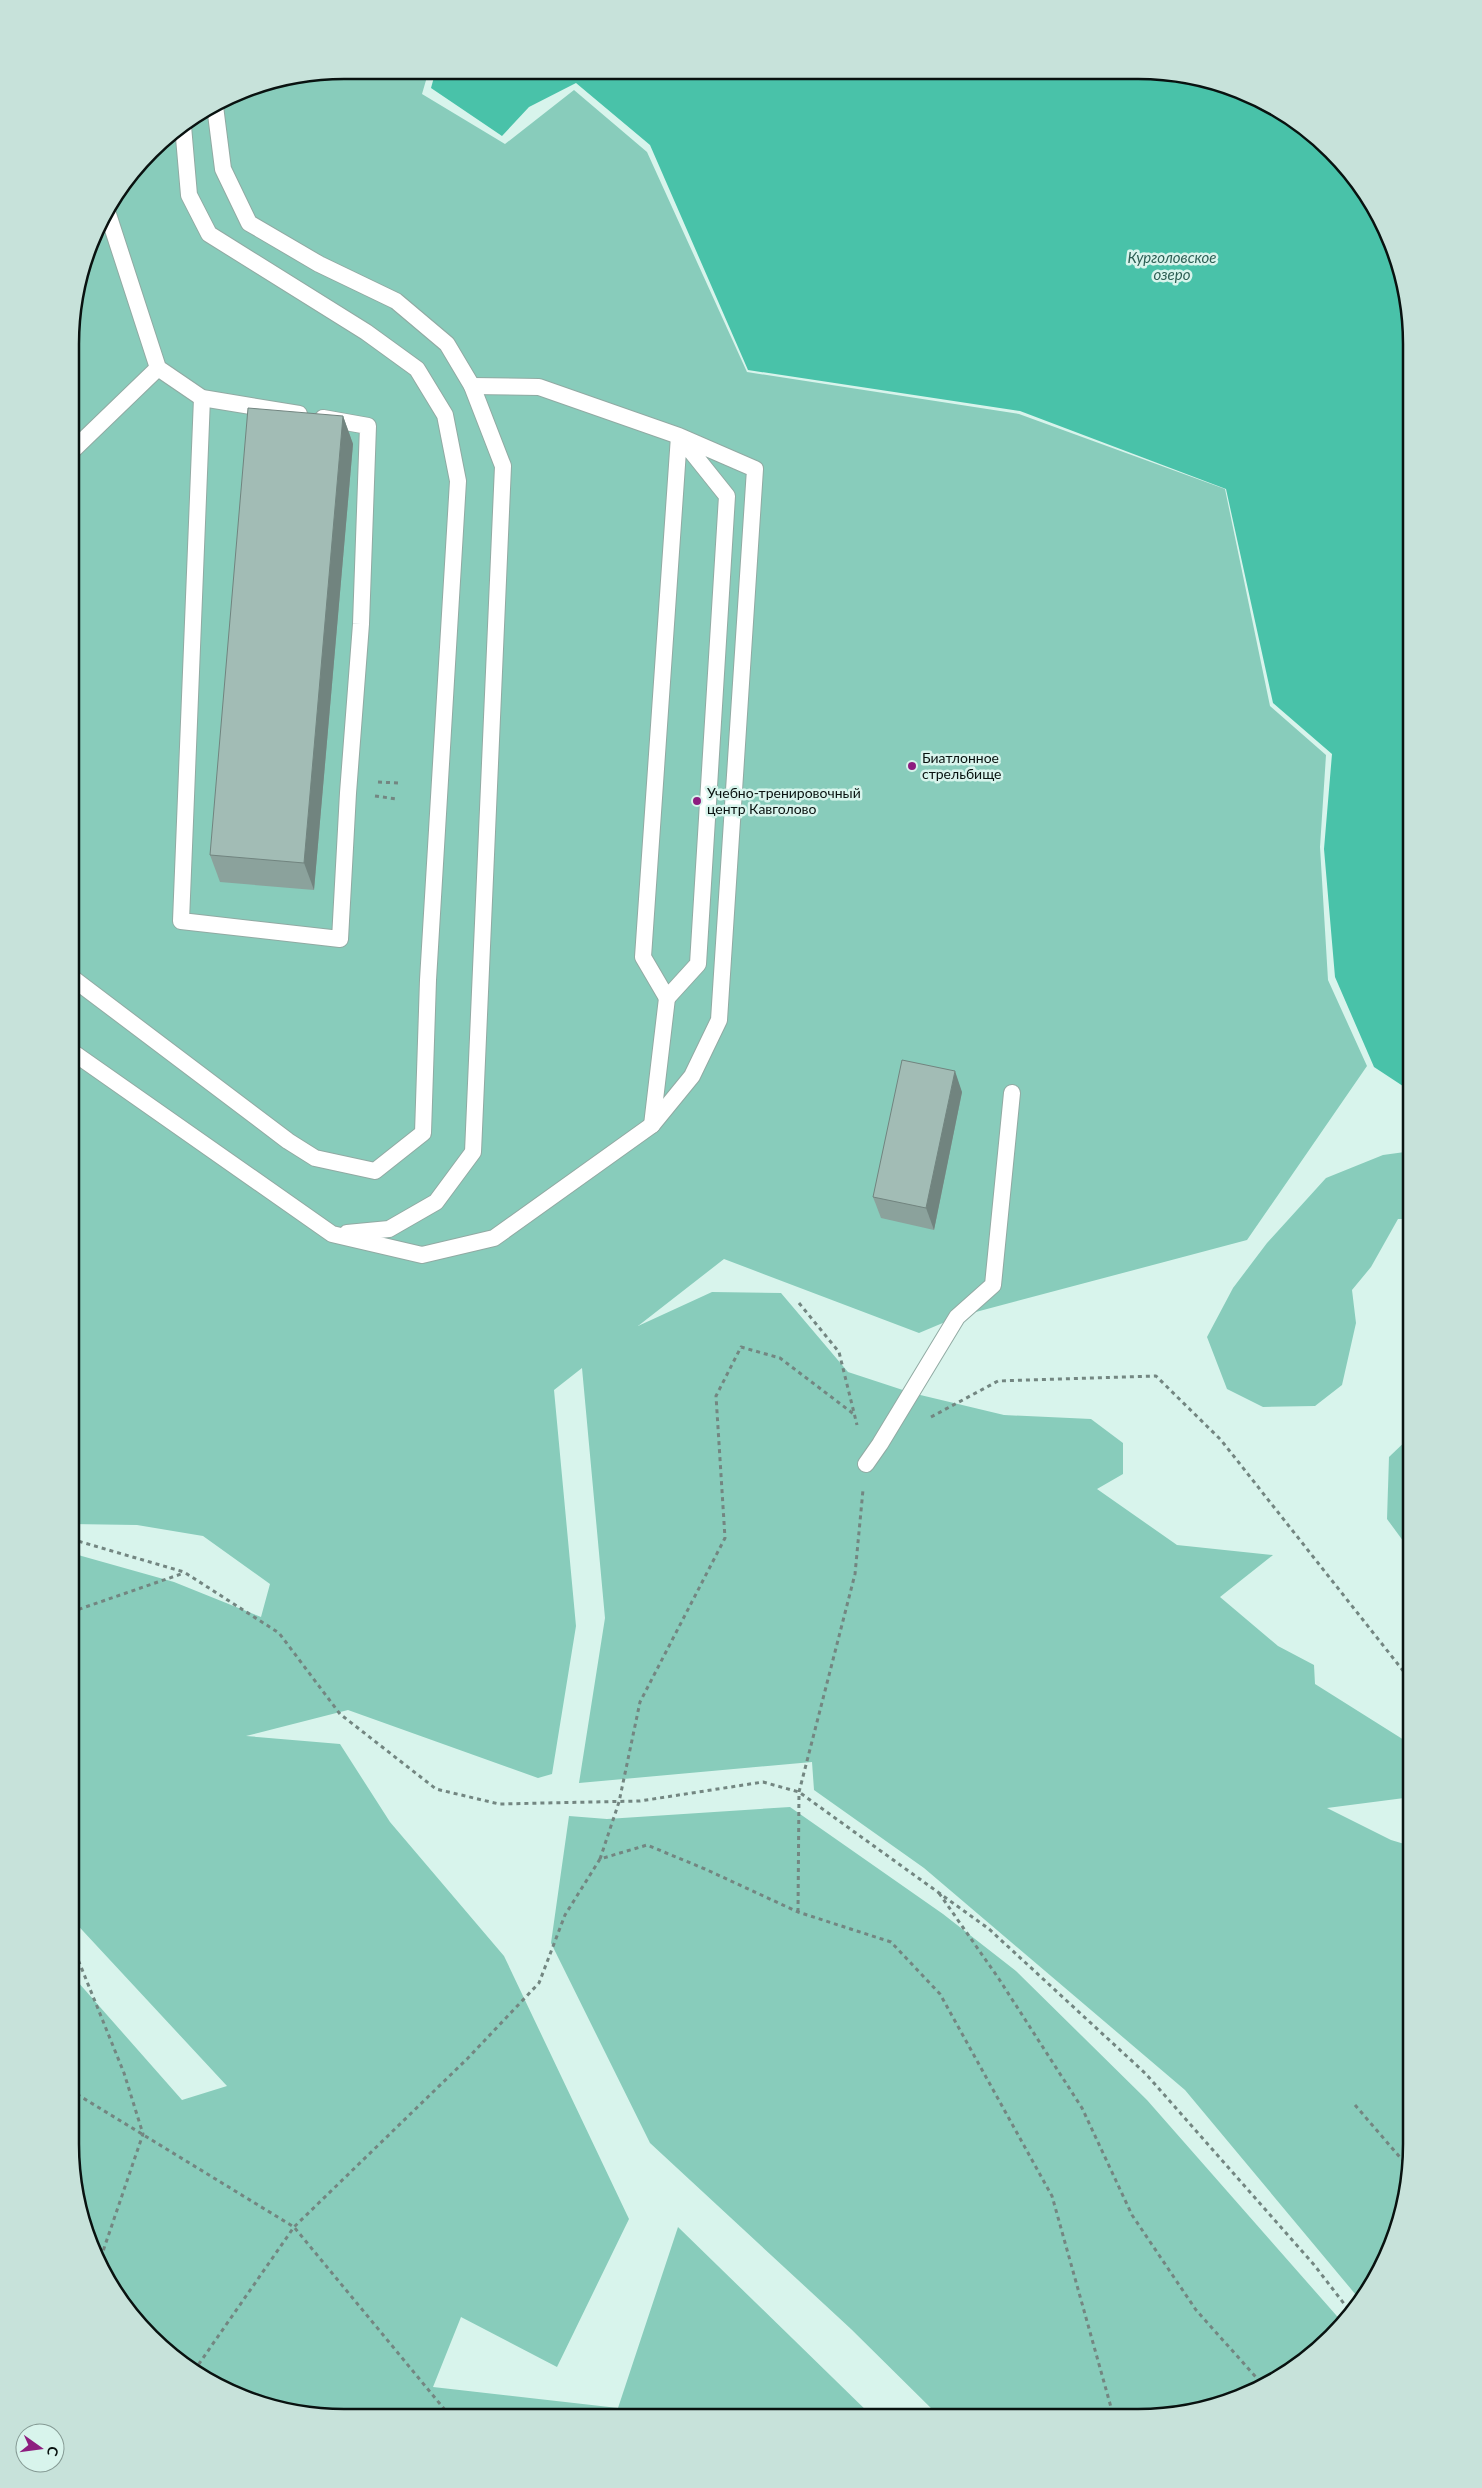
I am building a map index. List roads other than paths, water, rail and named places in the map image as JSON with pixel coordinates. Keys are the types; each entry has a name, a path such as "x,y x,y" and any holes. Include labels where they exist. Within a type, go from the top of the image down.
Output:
{"lane":[{"path":"216,111 224,170 249,223 319,264 396,301 447,344 472,386 503,466 473,1152 436,1202 390,1229 332,1234"},
{"path":"79,982 288,1141 315,1158 375,1172 423,1133 428,980 458,480 445,415 417,369 366,332 209,234 189,195 184,132"},
{"path":"110,219 158,368 202,398 368,426 361,624 348,793 340,939 181,921 202,398"},
{"path":"79,445 158,368"},
{"path":"79,1057 332,1234 422,1255 494,1238 652,1125 692,1076 719,1020 755,469 680,436 539,387 472,386"},
{"path":"652,1125 667,998 698,964 727,496 680,436"},
{"path":"667,998 643,957 680,436"},
{"path":"866,1464 958,1317 992,1285 1012,1093"}],"water":[{"name":"Курголовское озеро","path":"434,79 1156,79 1207,88 1256,106 1300,133 1326,156 1359,196 1376,226 1394,275 1403,326 1403,1086 1374,1067 1335,977 1324,849 1332,754 1273,703 1226,489 1020,411 748,370 650,145 576,83 529,107 502,136 431,88"}],"place":[{"name":"Биатлонное стрельбище","path":"912,766"},
{"name":"Учебно-тренировочный центр Кавголово","path":"697,801"}]}
